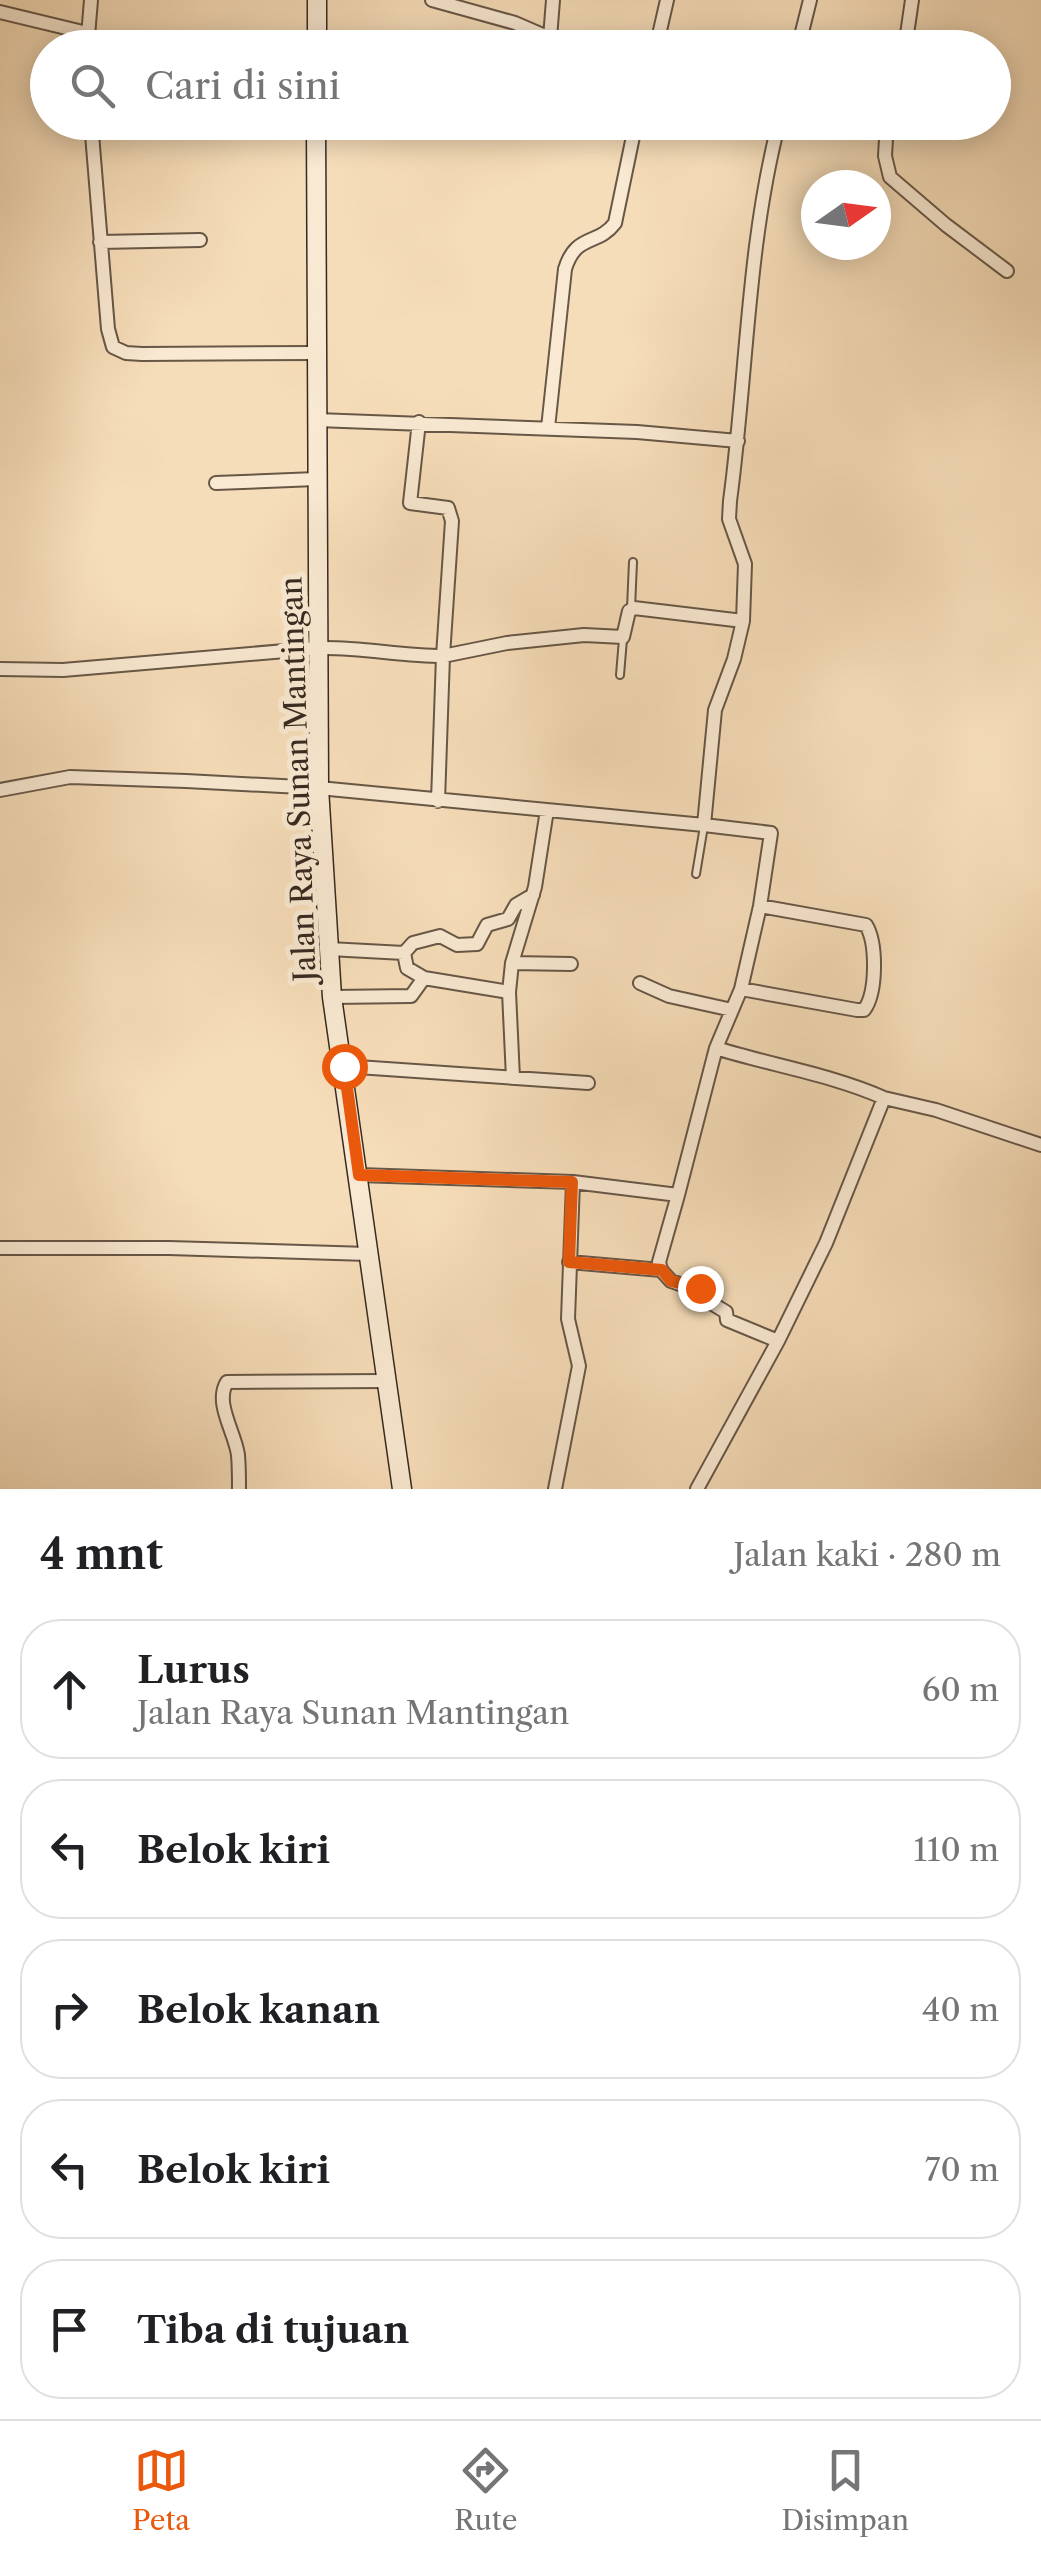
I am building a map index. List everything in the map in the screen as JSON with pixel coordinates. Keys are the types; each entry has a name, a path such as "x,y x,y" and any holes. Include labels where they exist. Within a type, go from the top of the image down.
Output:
{"street":[{"path":"88,30 91,0"},
{"path":"316,30 317,0"},
{"path":"432,0 531,30"},
{"path":"551,30 553,0"},
{"path":"660,30 666,0"},
{"path":"802,30 810,0"},
{"path":"908,30 912,0"},
{"path":"0,12 27,16 62,30"},
{"path":"92,140 111,343 121,352 142,354 316,353"},
{"name":"Jalan Raya Sunan Mantingan","path":"316,140 319,788 332,997 402,1489"},
{"path":"548,428 564,268 578,244 608,232 615,224 632,140"},
{"path":"704,826 715,710 743,621 746,564 729,518 750,289 774,140"},
{"path":"886,140 890,177 946,226 1008,271"},
{"path":"100,242 200,240"},
{"path":"317,420 548,428 738,441"},
{"path":"419,422 410,504 448,508 452,521 438,800"},
{"path":"216,483 316,479"},
{"path":"0,669 63,670 351,647 411,656 443,656 507,644 584,636 623,637 630,610 743,621"},
{"path":"0,790 70,776 319,788 772,833 742,989 716,1048 660,1262 671,1281 706,1293 711,1304 726,1312 727,1320 778,1342"},
{"path":"513,1078 509,992 512,962 533,895 546,810"},
{"path":"329,949 404,952 413,943 440,936 457,945 477,944 487,925 508,919 516,905 533,895"},
{"path":"742,989 857,1010 864,1010 871,999 872,936 866,925 760,906"},
{"path":"404,952 408,968 424,978 509,992"},
{"path":"512,962 571,964"},
{"path":"332,997 411,996 424,978"},
{"path":"640,983 669,996 732,1010"},
{"path":"716,1048 798,1073 845,1082 884,1098 936,1110 1041,1144"},
{"path":"344,1066 588,1083"},
{"path":"697,1489 778,1342 826,1243 884,1098"},
{"path":"359,1175 572,1182 678,1194"},
{"path":"555,1489 579,1366 568,1319 572,1182"},
{"path":"0,1248 368,1254"},
{"path":"569,1262 662,1270"},
{"path":"239,1489 238,1456 223,1403 222,1390 228,1382 386,1381"}],"lane":[{"path":"630,610 633,562"},
{"path":"620,675 623,637"},
{"path":"696,874 704,826"}],"route":[{"path":"344,1066 359,1175 572,1182 569,1262 662,1270 671,1281 700,1288"}]}
